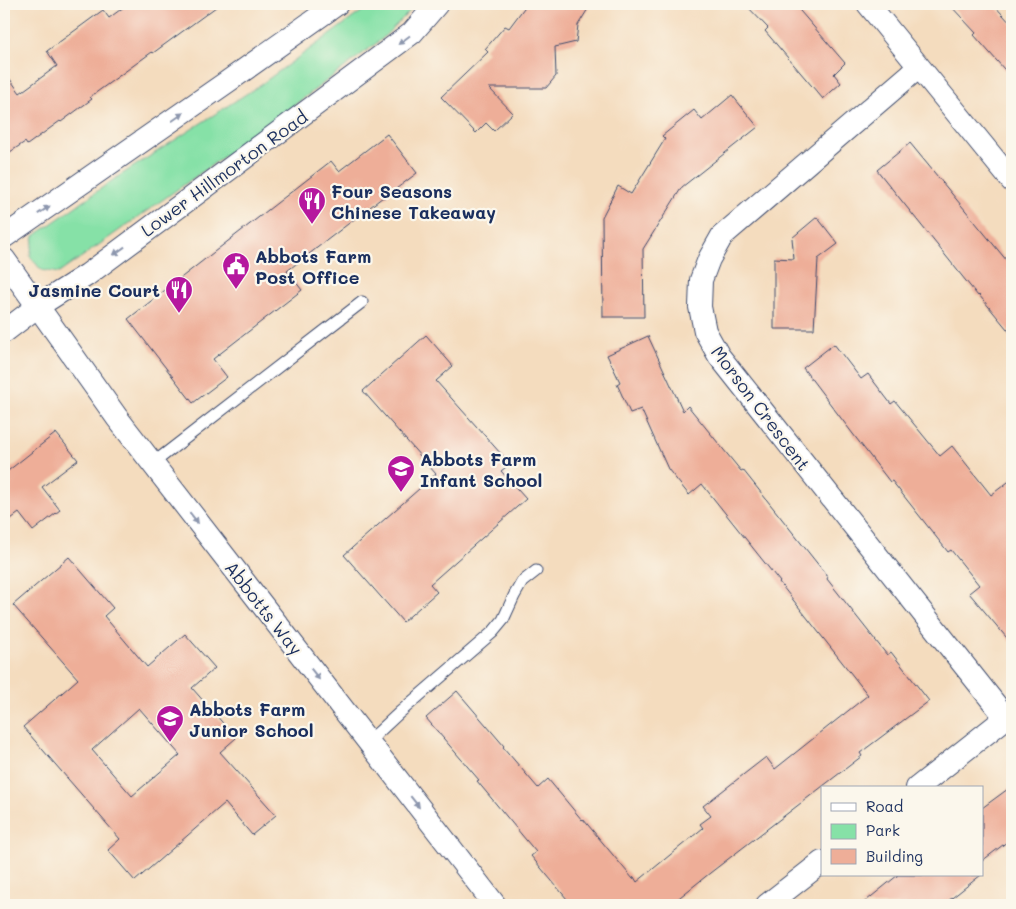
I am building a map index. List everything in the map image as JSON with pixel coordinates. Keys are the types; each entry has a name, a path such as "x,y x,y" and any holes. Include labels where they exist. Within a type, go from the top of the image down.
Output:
{"street":[{"path":"4,237 220,88 337,4"},
{"name":"Lower Hillmorton Road","path":"4,332 38,306 87,274 412,33 437,4"},
{"path":"868,4 1012,181"},
{"name":"Morson Crescent","path":"919,67 722,236 709,259 701,280 700,307 705,332 719,356 1009,715"},
{"name":"Abbotts Way","path":"4,259 158,472 495,905"},
{"path":"919,786 1009,715"},
{"path":"766,905 821,863"}],"lane":[{"path":"158,472 362,302"},
{"path":"368,742 493,632 503,620 522,582 536,571"}],"green space":[{"path":"372,4 417,4 382,39 260,131 59,273 41,270 30,256 34,236 113,180 260,85"}],"building":[{"path":"128,4 220,4 90,97 92,99 61,122 27,145 25,142 4,156 4,71 20,93 57,66 47,51 103,10 109,18"},
{"path":"527,4 591,4 578,25 576,42 555,47 556,76 546,88 489,88 513,113 494,131 486,123 476,133 441,97 488,52 485,49 505,26 509,28"},
{"path":"745,4 794,4 845,63 834,74 841,83 823,99 765,31 768,28"},
{"path":"949,4 993,4 1012,25 1012,78 974,35 976,33"},
{"path":"732,95 758,127 682,187 643,249 644,317 603,317 602,217 618,186 631,194 665,139 662,136 694,110 702,120"},
{"path":"387,134 417,173 287,271 302,290 213,359 227,377 193,403 128,319 331,161 339,171"},
{"path":"910,143 1012,267 1012,335 978,296 877,170"},
{"path":"817,217 838,244 818,259 814,329 774,329 774,258 794,259 792,238"},
{"path":"426,335 453,366 436,381 510,464 501,471 526,499 430,584 437,592 403,622 344,555 436,474 363,391"},
{"path":"648,336 683,411 688,406 741,471 743,470 887,655 891,652 929,701 860,753 862,756 670,905 572,905 531,856 536,852 477,781 479,780 426,718 457,691 538,788 548,779 637,882 703,828 700,824 711,816 703,806 766,757 775,769 868,695 702,484 689,495 668,469 641,409 630,413 617,384 620,382 607,355"},
{"path":"834,344 861,379 868,374 891,404 895,401 940,456 952,446 991,495 1012,479 1012,644 969,593 979,585 951,550 948,552 892,481 890,482 803,368"},
{"path":"56,433 78,460 42,487 60,510 33,531 19,513 4,524 4,474"},
{"path":"69,557 113,608 104,616 147,667 185,634 215,668 192,688 236,738 220,752 276,815 252,835 225,803 135,881 108,850 120,839 23,727 78,679 13,605","holes":["139,708 180,755 132,796 92,750"]},
{"path":"1012,786 1012,838 984,859 984,807"},
{"path":"897,876 980,876 943,905 861,905"}],"place":[{"name":"Four Seasons Chinese Takeaway","path":"312,225"},
{"name":"Abbots Farm Post Office","path":"236,290"},
{"name":"Jasmine Court","path":"179,314"},
{"name":"Abbots Farm Infant School","path":"401,493"},
{"name":"Abbots Farm Junior School","path":"170,743"}]}
